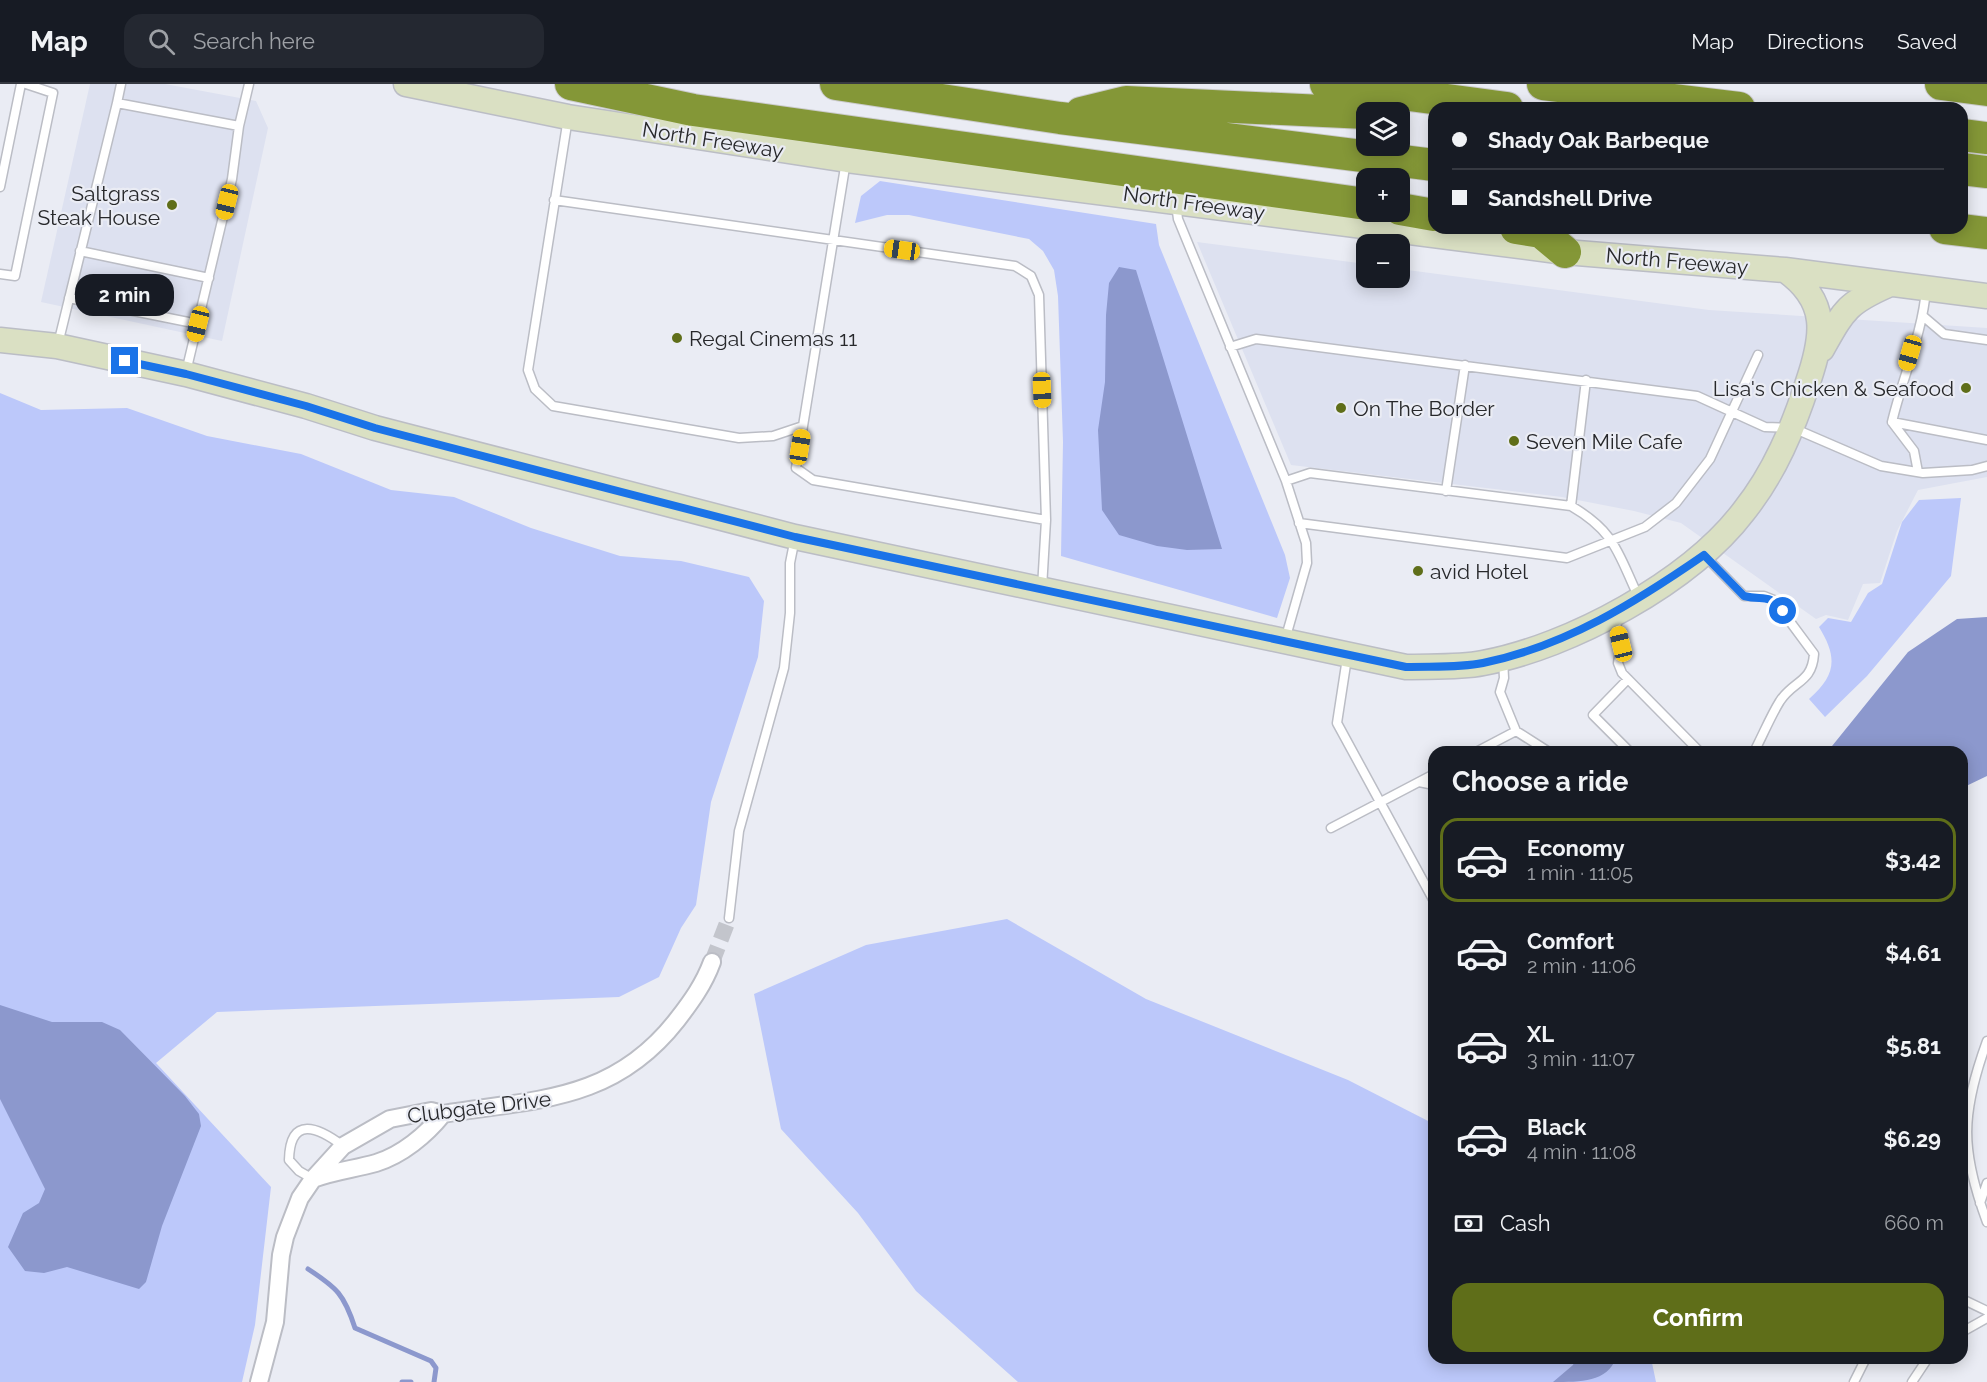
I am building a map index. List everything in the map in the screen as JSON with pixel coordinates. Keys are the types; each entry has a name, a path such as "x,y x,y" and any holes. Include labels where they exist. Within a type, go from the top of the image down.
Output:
{"highway":[{"path":"571,84 693,110 1356,203"},
{"path":"836,84 1060,118 1428,164"},
{"path":"1326,84 1462,102"},
{"path":"1543,84 1690,102"},
{"path":"1941,84 1987,90"},
{"path":"1060,118 1126,102 1356,113"},
{"path":"1410,117 1428,118"},
{"path":"1968,136 1987,138"},
{"path":"1968,170 1987,172"},
{"path":"1410,211 1428,214"},
{"path":"1968,231 1987,233"},
{"path":"1543,234 1565,252"}],"street":[{"name":"North Freeway","path":"406,84 568,117 846,160 1428,234"},
{"name":"North Freeway","path":"1430,234 1565,252 1785,270 1987,296"},
{"path":"0,340 57,346 186,374 306,406 375,428 795,537 1406,667 1482,664 1547,644 1614,614 1704,555 1744,511 1776,464 1793,428 1816,359 1821,325 1817,304 1802,282 1785,270"},
{"path":"1816,359 1842,315 1858,298 1888,285"},
{"name":"Clubgate Drive","path":"259,1382 271,1344 285,1237 300,1198 313,1179 343,1146 390,1119 431,1111 443,1114 553,1099 583,1089 632,1066 664,1037 696,996 712,962"},
{"path":"313,1179 335,1171 378,1162 395,1155 411,1144 443,1114"}],"lane":[{"path":"0,186 21,84"},
{"path":"0,274 15,276 53,93 26,84"},
{"path":"57,346 121,84"},
{"path":"186,374 232,179 239,126 249,84"},
{"path":"117,103 239,126"},
{"path":"568,117 528,370 535,389 553,406 739,438 772,436 803,426"},
{"path":"846,160 835,240 796,468 813,480 1046,520"},
{"path":"554,200 1014,266 1031,276 1039,295 1046,520 1042,588"},
{"path":"1175,200 1178,219 1286,480 1306,543 1307,563 1285,641"},
{"path":"80,251 208,278"},
{"path":"1892,422 1910,353 1924,317 1926,289"},
{"path":"69,298 198,324"},
{"path":"1924,317 1944,334 1987,340"},
{"path":"1230,346 1256,339 1697,396 1765,427 1793,428 1881,466 1918,472 1972,470 1987,466"},
{"path":"1299,523 1567,558 1645,527 1676,503 1710,459 1758,355"},
{"path":"1446,491 1465,365"},
{"path":"1571,506 1586,380"},
{"path":"1892,422 1987,441"},
{"path":"1892,422 1914,451 1918,472"},
{"path":"1286,480 1310,473 1571,506 1594,519 1613,540 1639,598"},
{"path":"729,918 739,831 784,668 790,612 790,562 795,537"},
{"path":"1704,555 1744,596 1764,596 1774,600 1814,654 1813,668 1805,680 1791,688 1780,701 1757,746"},
{"path":"1614,614 1621,644 1618,663 1628,679 1694,746"},
{"path":"1348,654 1337,723 1428,890"},
{"path":"1503,657 1504,678 1500,692 1516,730 1540,746"},
{"path":"1624,746 1593,715 1628,679"},
{"path":"1487,746 1516,730"},
{"path":"1493,746 1495,742"},
{"path":"1331,828 1428,777"},
{"path":"1419,782 1428,784"},
{"path":"1968,1106 1975,1073 1987,1041"},
{"path":"313,1179 299,1171 289,1160 289,1145 296,1134 309,1128 319,1130 343,1146"},
{"path":"1968,1140 1970,1165 1987,1222"},
{"path":"1980,1203 1987,1183"},
{"path":"1968,1302 1987,1311"},
{"path":"1968,1329 1987,1318"},
{"path":"1854,1382 1863,1364"},
{"path":"1912,1382 1924,1364"}],"shaded area":[{"path":"90,84 165,84 256,101 268,128 222,341 41,302"},
{"path":"880,181 1156,224 1159,245 1285,555 1290,578 1277,618 1061,556 1063,442 1058,296 1054,270 1043,251 1029,239 909,215 887,215 855,223 861,196"},
{"path":"1197,242 1356,263 1356,288 1410,288 1410,270 1709,310 1987,328 1987,477 1918,490 1897,531 1880,583 1863,584 1848,620 1826,615 1816,619 1681,523 1562,497 1291,465"},
{"path":"1119,267 1136,270 1222,549 1187,550 1157,546 1119,535 1102,510 1098,430 1105,382 1106,315 1109,283"},
{"path":"0,393 41,410 127,408 207,436 301,454 391,490 454,497 531,528 620,556 681,561 749,577 764,601 758,657 711,802 696,905 681,928 659,977 619,997 217,1012 156,1063 271,1187 255,1325 242,1382 0,1382"},
{"path":"1961,498 1951,576 1867,676 1825,717 1809,699 1825,682 1831,666 1829,648 1819,627 1828,618 1851,622 1868,593 1882,584 1902,522 1919,500"},
{"path":"1987,617 1987,776 1968,785 1968,746 1832,746 1908,652 1957,619"},
{"path":"1007,919 1146,999 1348,1080 1428,1121 1428,1364 1652,1364 1656,1382 1018,1382 916,1291 858,1213 781,1129 754,994 866,945"},
{"path":"0,1005 52,1022 102,1022 120,1030 185,1096 199,1114 201,1126 162,1226 146,1282 139,1289 67,1267 44,1273 25,1271 8,1247 23,1213 39,1203 45,1189 0,1099"},
{"path":"1613,1364 1606,1372 1592,1379 1553,1382 1573,1365"}],"waterway":[{"path":"308,1269 326,1281 343,1299 355,1328 431,1361 436,1368 434,1382"},
{"path":"402,1382 411,1382"}],"tunnel":[{"path":"712,962 729,918"}],"place":[{"name":"Saltgrass Steak House","path":"172,205"},
{"name":"Regal Cinemas 11","path":"677,338"},
{"name":"Lisa's Chicken & Seafood","path":"1966,388"},
{"name":"On The Border","path":"1341,408"},
{"name":"Seven Mile Cafe","path":"1514,441"},
{"name":"avid Hotel","path":"1418,571"}],"route":[{"path":"125,361 186,374 306,406 375,428 795,537 1406,667 1482,664 1547,644 1614,614 1704,555 1744,596 1750,598 1764,596 1774,600 1783,611"}]}
